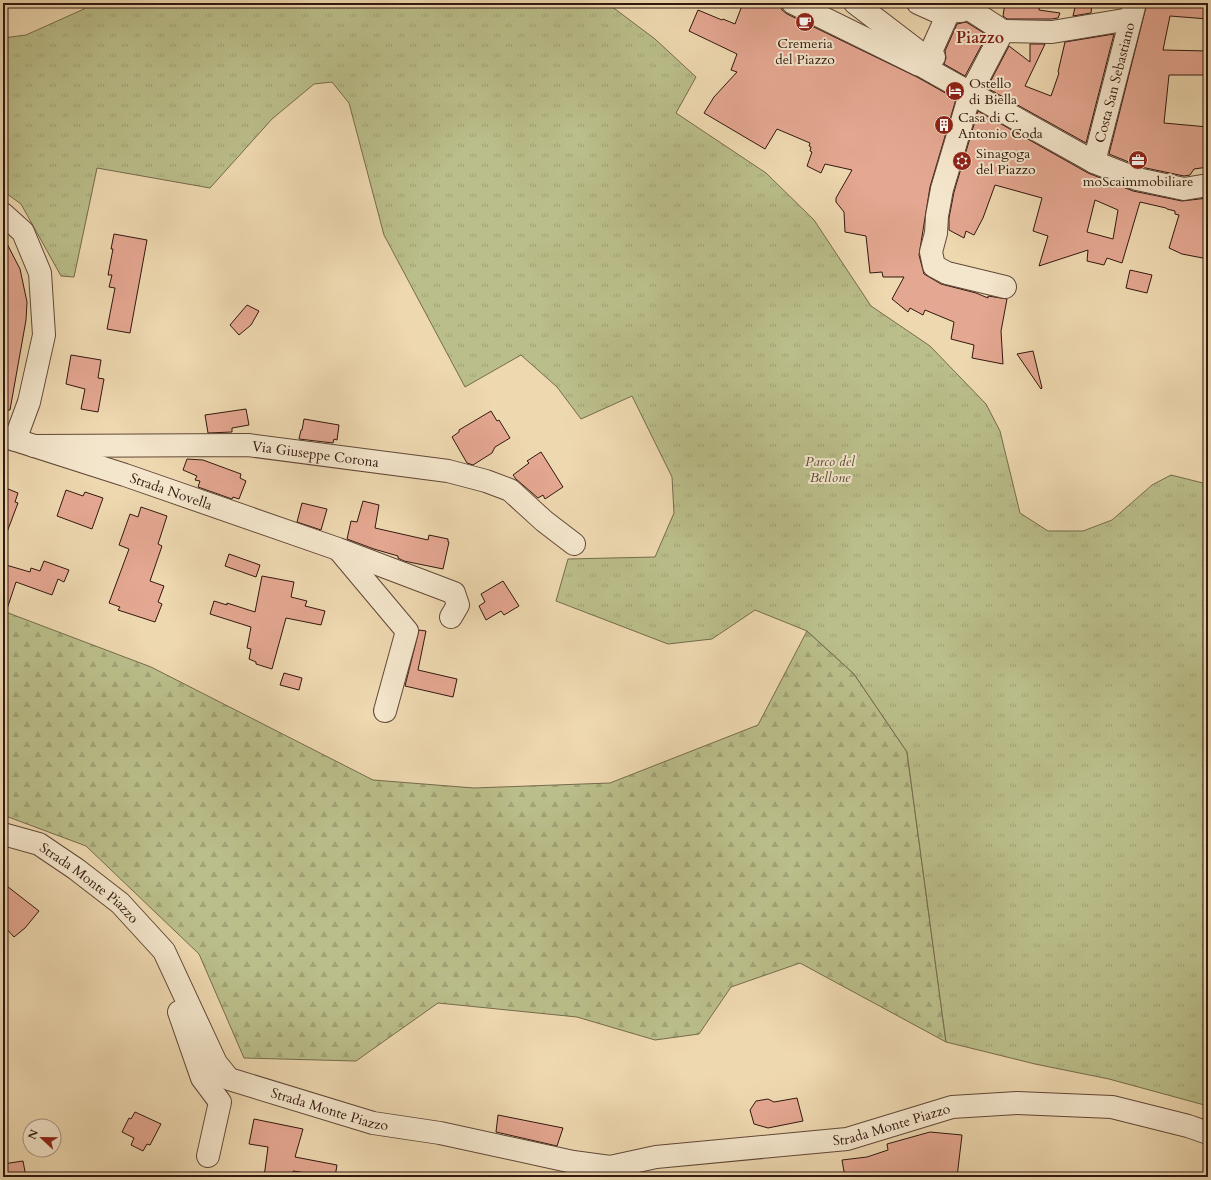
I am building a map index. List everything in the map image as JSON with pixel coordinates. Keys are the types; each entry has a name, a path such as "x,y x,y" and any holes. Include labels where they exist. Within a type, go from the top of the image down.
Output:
{"street":[{"path":"793,3 919,65 931,61 961,11 955,6"},
{"path":"855,3 926,62"},
{"path":"918,3 938,12 955,6 1003,31 1052,32 1133,11"},
{"name":"Costa San Sebastiano","path":"1094,162 1133,11"},
{"path":"1003,31 970,94 942,189 931,252 934,266 947,273 1005,287"},
{"path":"926,62 924,67 1094,162 1137,179 1184,189 1208,185"},
{"path":"3,214 23,232 40,273 44,335 29,402 17,441"},
{"name":"Via Giuseppe Corona","path":"17,441 248,445 448,471 486,480 510,490 544,522 574,544"},
{"name":"Strada Novella","path":"17,441 125,475 338,549 454,593 458,606 451,617"},
{"path":"338,549 407,631 385,711"},
{"name":"Strada Monte Piazzo","path":"3,834 39,844 76,868 120,903 164,951 216,1063 229,1078 373,1123 440,1133 569,1170 610,1167 656,1157 847,1139 952,1106 1017,1103 1112,1107 1188,1126 1208,1133"},
{"name":"Strada Monte Piazzo","path":"164,951 180,1018 202,1078 220,1102 208,1156"}],"green space":[{"name":"Parco del Bellone","path":"84,3 607,3 655,39 696,77 676,113 766,173 814,220 871,306 930,346 986,404 1000,431 1020,513 1048,531 1083,531 1112,520 1152,485 1171,475 1208,485 1208,1106 1109,1079 1035,1064 946,1042 907,752 854,674 807,631 755,610 712,639 668,644 556,601 568,559 655,557 674,513 672,477 632,396 581,419 557,387 521,355 465,387 384,235 349,103 332,82 314,84 272,119 210,188 97,168 74,277 61,276 21,204 3,191 3,38 26,35 84,9"},
{"path":"3,611 151,667 373,780 474,788 610,783 758,725 807,631 854,674 907,752 946,1042 800,963 731,987 699,1034 655,1040 577,1017 438,1003 356,1061 244,1058 199,954 86,846 3,815"}],"building":[{"path":"743,3 781,3 782,10 787,14 917,77 956,99 930,187 919,255 924,274 941,284 976,293 988,298 988,296 1007,299 1001,331 1003,364 972,358 974,345 951,339 954,322 925,310 923,315 910,308 908,312 892,299 904,277 883,277 882,272 870,273 866,236 845,232 844,212 836,202 836,198 852,170 825,164 821,173 807,166 812,152 810,151 810,143 777,129 765,149 704,113 714,97 737,72 731,70 737,54 689,31 698,10 735,24"},
{"path":"1005,3 1040,3 1039,10 1060,13 1058,18 1051,19 1007,19 1003,16"},
{"path":"1076,3 1092,3 1091,13 1073,16"},
{"path":"1147,3 1208,3 1208,19 1170,16 1163,50 1208,51 1208,75 1169,75 1164,123 1208,127 1208,167 1194,169 1190,175 1184,176 1141,167 1109,154"},
{"path":"966,22 987,35 965,76 944,64 946,58 945,51 957,24"},
{"path":"1114,34 1086,143 987,88 1009,46 1030,62 1030,44 1045,44 1025,86 1051,96 1059,73 1065,42"},
{"path":"978,111 1088,173 1133,191 1182,201 1208,198 1208,259 1182,254 1169,248 1179,215 1175,214 1175,211 1166,208 1140,202 1122,263 1107,258 1104,265 1087,261 1088,250 1039,266 1048,236 1033,231 1042,198 995,185 983,218 974,235 966,231 964,238 949,230 949,218 954,192","holes":["1095,200 1118,210 1113,239 1087,232"]},
{"path":"114,234 147,240 130,333 107,329 115,288 109,287 112,275 108,275"},
{"path":"3,236 20,269 27,302 26,320 10,410 3,410"},
{"path":"1130,270 1152,275 1147,293 1126,288"},
{"path":"247,305 259,311 251,325 239,335 230,325"},
{"path":"1033,351 1042,388 1041,389 1017,354"},
{"path":"71,355 101,360 98,378 104,379 98,412 81,409 85,389 66,384"},
{"path":"246,409 249,425 232,428 232,432 208,433 205,415"},
{"path":"491,411 497,421 499,420 510,438 495,447 492,453 473,465 467,463 452,437 459,432 459,430"},
{"path":"304,419 339,425 337,440 334,439 333,443 299,439"},
{"path":"541,452 563,487 545,499 543,495 538,498 513,475 529,463 527,461"},
{"path":"187,459 203,460 241,474 240,478 246,481 239,499 233,497 232,499 198,487 200,481 195,480 197,476 183,470"},
{"path":"3,487 18,493 15,502 18,503 4,540 3,540"},
{"path":"66,490 83,496 85,492 103,498 92,529 57,516"},
{"path":"363,501 379,505 375,528 428,540 429,535 448,539 449,542 443,569 404,561 398,558 398,556 347,539 351,521 357,522"},
{"path":"302,503 327,509 321,530 297,522"},
{"path":"141,507 167,516 158,544 162,546 150,581 164,586 158,602 162,604 155,622 118,610 120,607 109,603 129,549 119,545 130,514 138,517"},
{"path":"229,554 260,565 256,577 225,566"},
{"path":"44,561 69,570 64,582 58,579 52,595 16,582 5,615 3,615 3,573 6,565 30,572 31,568 40,571"},
{"path":"262,576 294,582 291,597 307,601 305,606 325,611 321,625 286,618 272,669 256,664 256,662 249,659 251,649 247,648 251,627 210,614 214,601 227,605 227,603 255,612"},
{"path":"503,581 519,606 504,615 501,611 486,620 479,606 485,602 481,594"},
{"path":"419,630 426,631 418,670 457,679 453,697 405,686"},
{"path":"284,673 302,678 299,690 280,685"},
{"path":"3,883 39,911 25,928 14,937 3,925"},
{"path":"797,1098 803,1121 768,1128 754,1124 750,1110 756,1101 768,1099 774,1102"},
{"path":"135,1112 161,1124 150,1145 147,1144 143,1151 131,1145 134,1138 122,1132 129,1118 131,1119"},
{"path":"498,1115 563,1128 557,1146 496,1132"},
{"path":"254,1119 303,1129 295,1157 337,1165 335,1177 293,1171 293,1177 264,1177 268,1147 249,1144"},
{"path":"930,1132 962,1135 957,1177 845,1177 842,1160 867,1157 888,1150 887,1144"},
{"path":"23,1161 26,1177 3,1177 3,1164"}],"place":[{"name":"Cremeria del Piazzo","path":"805,22"},
{"name":"Ostello di Biella","path":"955,91"},
{"name":"Casa di C. Antonio Coda","path":"944,125"},
{"name":"moScaimmobiliare","path":"1138,160"},
{"name":"Sinagoga del Piazzo","path":"962,161"}],"district":[{"name":"Piazzo","path":"980,38"}]}
